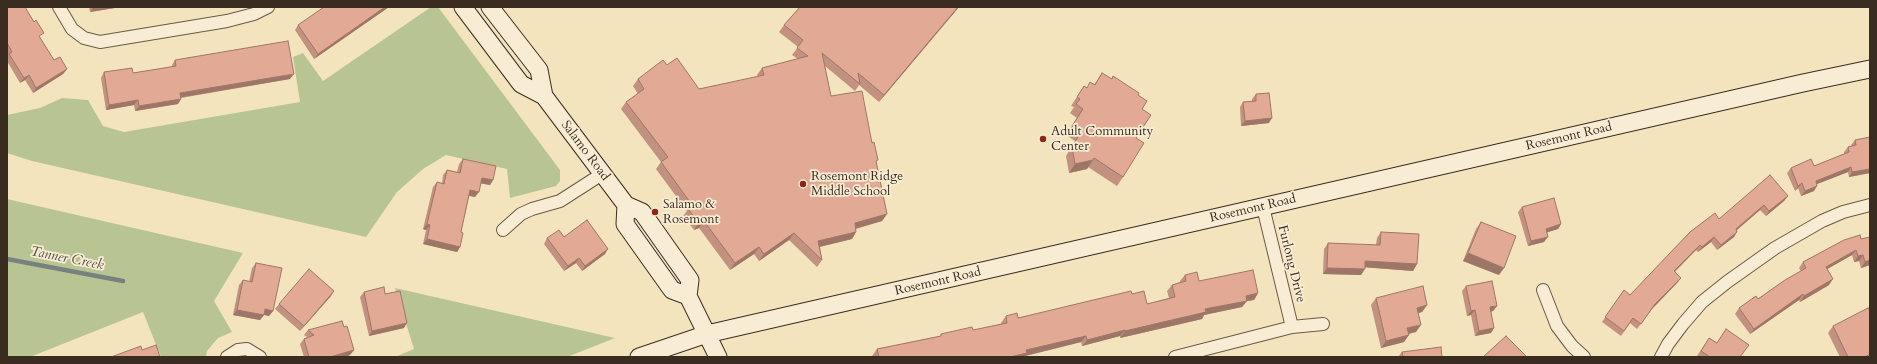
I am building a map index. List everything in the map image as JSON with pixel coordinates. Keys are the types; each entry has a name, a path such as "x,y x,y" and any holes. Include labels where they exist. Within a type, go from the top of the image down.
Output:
{"main road":[{"name":"Salamo Road","path":"463,7 521,84 544,96"},
{"name":"Salamo Road","path":"490,7 539,70 544,96 626,205 642,212 690,280 688,296 718,357"},
{"name":"Rosemont Road","path":"639,357 707,334 1781,88 1870,70"}],"street":[{"path":"59,7 72,29 84,38 100,42 227,21 254,14 268,7"},
{"path":"503,230 521,214 532,209 560,201 602,174"},
{"path":"1661,357 1679,328 1702,302 1732,277 1775,248 1822,221 1843,212 1870,205"},
{"name":"Furlong Drive","path":"1263,207 1292,327"},
{"path":"1543,290 1557,326 1572,346 1584,357"},
{"path":"1175,357 1292,327 1323,324"},
{"path":"227,357 238,350 247,349 260,357"}],"green space":[{"path":"431,7 438,7 560,170 560,181 556,186 510,198 507,169 446,155 423,169 397,192 366,237 32,161 7,153 7,115 40,108 62,98 88,100 103,126 124,132 300,102 293,57 303,53 323,81"},
{"path":"7,199 243,253 214,301 232,332 218,338 207,351 206,357 161,357 143,312 30,357 7,357"},
{"path":"395,288 615,338 567,357 395,357 414,349"}],"building":[{"path":"7,7 25,7 34,22 36,20 44,33 39,36 54,60 60,57 67,69 36,88 29,75 24,78 9,54 12,52 7,43"},
{"path":"324,7 385,7 318,54 298,25"},
{"name":"Rosemont Ridge Middle School","path":"800,7 958,7 884,95 858,73 860,84 822,53 831,96 862,91 872,143 874,142 878,160 876,161 887,214 855,223 856,232 818,241 822,260 794,233 764,254 759,247 735,263 704,221 699,223 688,209 692,205 661,162 668,157 626,102 644,89 638,79 663,60 667,65 677,58 699,89 764,75 762,68 808,56 797,48 803,40 784,25"},
{"path":"288,41 294,74 180,93 181,99 139,106 138,100 109,105 104,72 132,68 133,73 176,66 175,60"},
{"path":"1102,73 1112,79 1113,76 1139,93 1138,95 1147,101 1142,109 1151,115 1136,138 1144,143 1123,177 1094,158 1093,160 1075,164 1072,147 1081,132 1072,126 1083,109 1076,104 1080,99 1077,97 1084,86 1087,88 1090,82 1095,85"},
{"path":"1269,93 1272,118 1245,121 1243,102 1256,101 1256,94"},
{"path":"1870,137 1870,169 1852,172 1851,167 1816,181 1817,186 1805,191 1802,183 1798,186 1791,168 1811,159 1814,166 1849,152 1848,147 1856,145 1855,140"},
{"path":"463,159 496,166 493,180 482,178 479,192 470,190 461,232 463,233 460,247 427,239 430,225 427,224 437,182 444,184 447,170 460,173"},
{"path":"1770,175 1788,196 1769,211 1764,205 1736,229 1737,232 1721,245 1714,237 1702,247 1700,245 1674,271 1681,278 1655,304 1641,324 1633,318 1624,331 1605,317 1624,290 1630,295 1690,232 1715,213 1719,219"},
{"path":"1554,198 1561,224 1546,229 1548,237 1531,241 1522,207"},
{"path":"587,220 608,249 585,266 579,258 568,266 547,238 559,230 564,237"},
{"path":"1481,222 1516,236 1504,268 1468,253"},
{"path":"1381,232 1419,234 1417,264 1365,261 1365,269 1327,268 1328,243 1380,245"},
{"path":"1860,235 1861,239 1870,237 1870,260 1865,262 1863,255 1858,256 1856,250 1826,267 1833,279 1804,296 1803,294 1754,329 1739,308 1756,296 1758,299 1785,280 1806,268 1803,262 1844,240"},
{"path":"256,263 282,268 273,311 265,309 264,315 237,310 243,280 252,282"},
{"path":"309,269 334,291 304,326 279,304"},
{"path":"1253,270 1258,293 1246,296 1247,301 1205,309 1206,312 1087,340 1086,336 1026,350 1027,353 1010,357 879,357 877,349 941,336 941,334 972,327 973,330 1007,323 1006,316 1017,313 1018,318 1131,291 1132,294 1144,291 1147,304 1175,297 1172,285 1186,281 1185,275 1197,272 1199,281"},
{"path":"1492,281 1497,306 1490,307 1494,328 1479,331 1475,310 1471,311 1466,286"},
{"path":"1423,286 1427,305 1417,308 1421,325 1407,328 1409,335 1386,341 1376,298"},
{"path":"384,287 385,294 400,291 407,323 372,331 364,292"},
{"path":"1868,308 1870,311 1870,354 1865,357 1848,357 1833,326"},
{"path":"342,321 344,327 347,326 354,350 330,357 309,357 304,339 314,335 308,330"},
{"path":"1726,329 1749,345 1740,357 1710,357 1701,351 1709,338 1717,343"},
{"path":"1506,336 1527,357 1483,357"},
{"path":"156,345 160,357 111,357 141,346 142,350"},
{"path":"1441,347 1442,357 1403,357 1402,352"}],"waterway":[{"name":"Tanner Creek","path":"7,259 123,281"}],"place":[{"name":"Adult Community Center","path":"1043,139"},
{"name":"Rosemont Ridge Middle School","path":"803,184"},
{"name":"Salamo & Rosemont","path":"655,212"}]}
